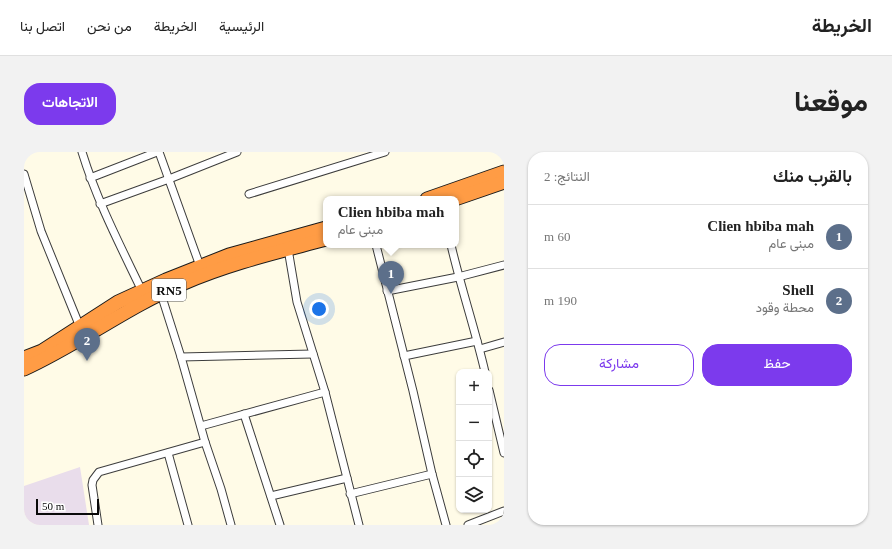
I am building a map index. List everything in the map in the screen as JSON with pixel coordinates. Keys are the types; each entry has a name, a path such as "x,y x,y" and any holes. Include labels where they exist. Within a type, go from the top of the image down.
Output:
{"highway":[{"path":"436,196 504,172"},
{"path":"459,198 504,182"},
{"name":"RN5","path":"44,355 80,327 161,294 231,260 323,229"},
{"name":"RN5","path":"25,359 44,355 104,318 118,302 200,266 288,249 323,240"}],"street":[{"path":"82,152 100,204 142,291"},
{"path":"90,178 158,152 200,266"},
{"path":"100,204 169,179 221,155 237,152"},
{"path":"249,194 385,152"},
{"path":"24,174 41,231 80,327"},
{"path":"377,248 444,522 446,525"},
{"path":"452,248 458,277 480,349 484,369"},
{"path":"288,249 297,302 325,392 358,525"},
{"path":"387,290 458,277 504,265"},
{"path":"161,294 231,525"},
{"path":"404,356 477,340"},
{"path":"480,349 504,342"},
{"path":"181,357 313,354"},
{"path":"201,426 325,392"},
{"path":"492,403 504,453"},
{"path":"244,414 280,525"},
{"path":"98,525 92,485 93,480 99,472 205,442"},
{"path":"168,453 188,525"},
{"path":"350,494 432,474"},
{"path":"271,496 347,478"},
{"path":"468,525 477,523 504,511"}],"shaded area":[{"path":"80,467 89,525 24,525 24,486"}],"place":[{"name":"Clien hbiba mah","path":"391,294"},
{"name":"Shell","path":"87,361"}]}
